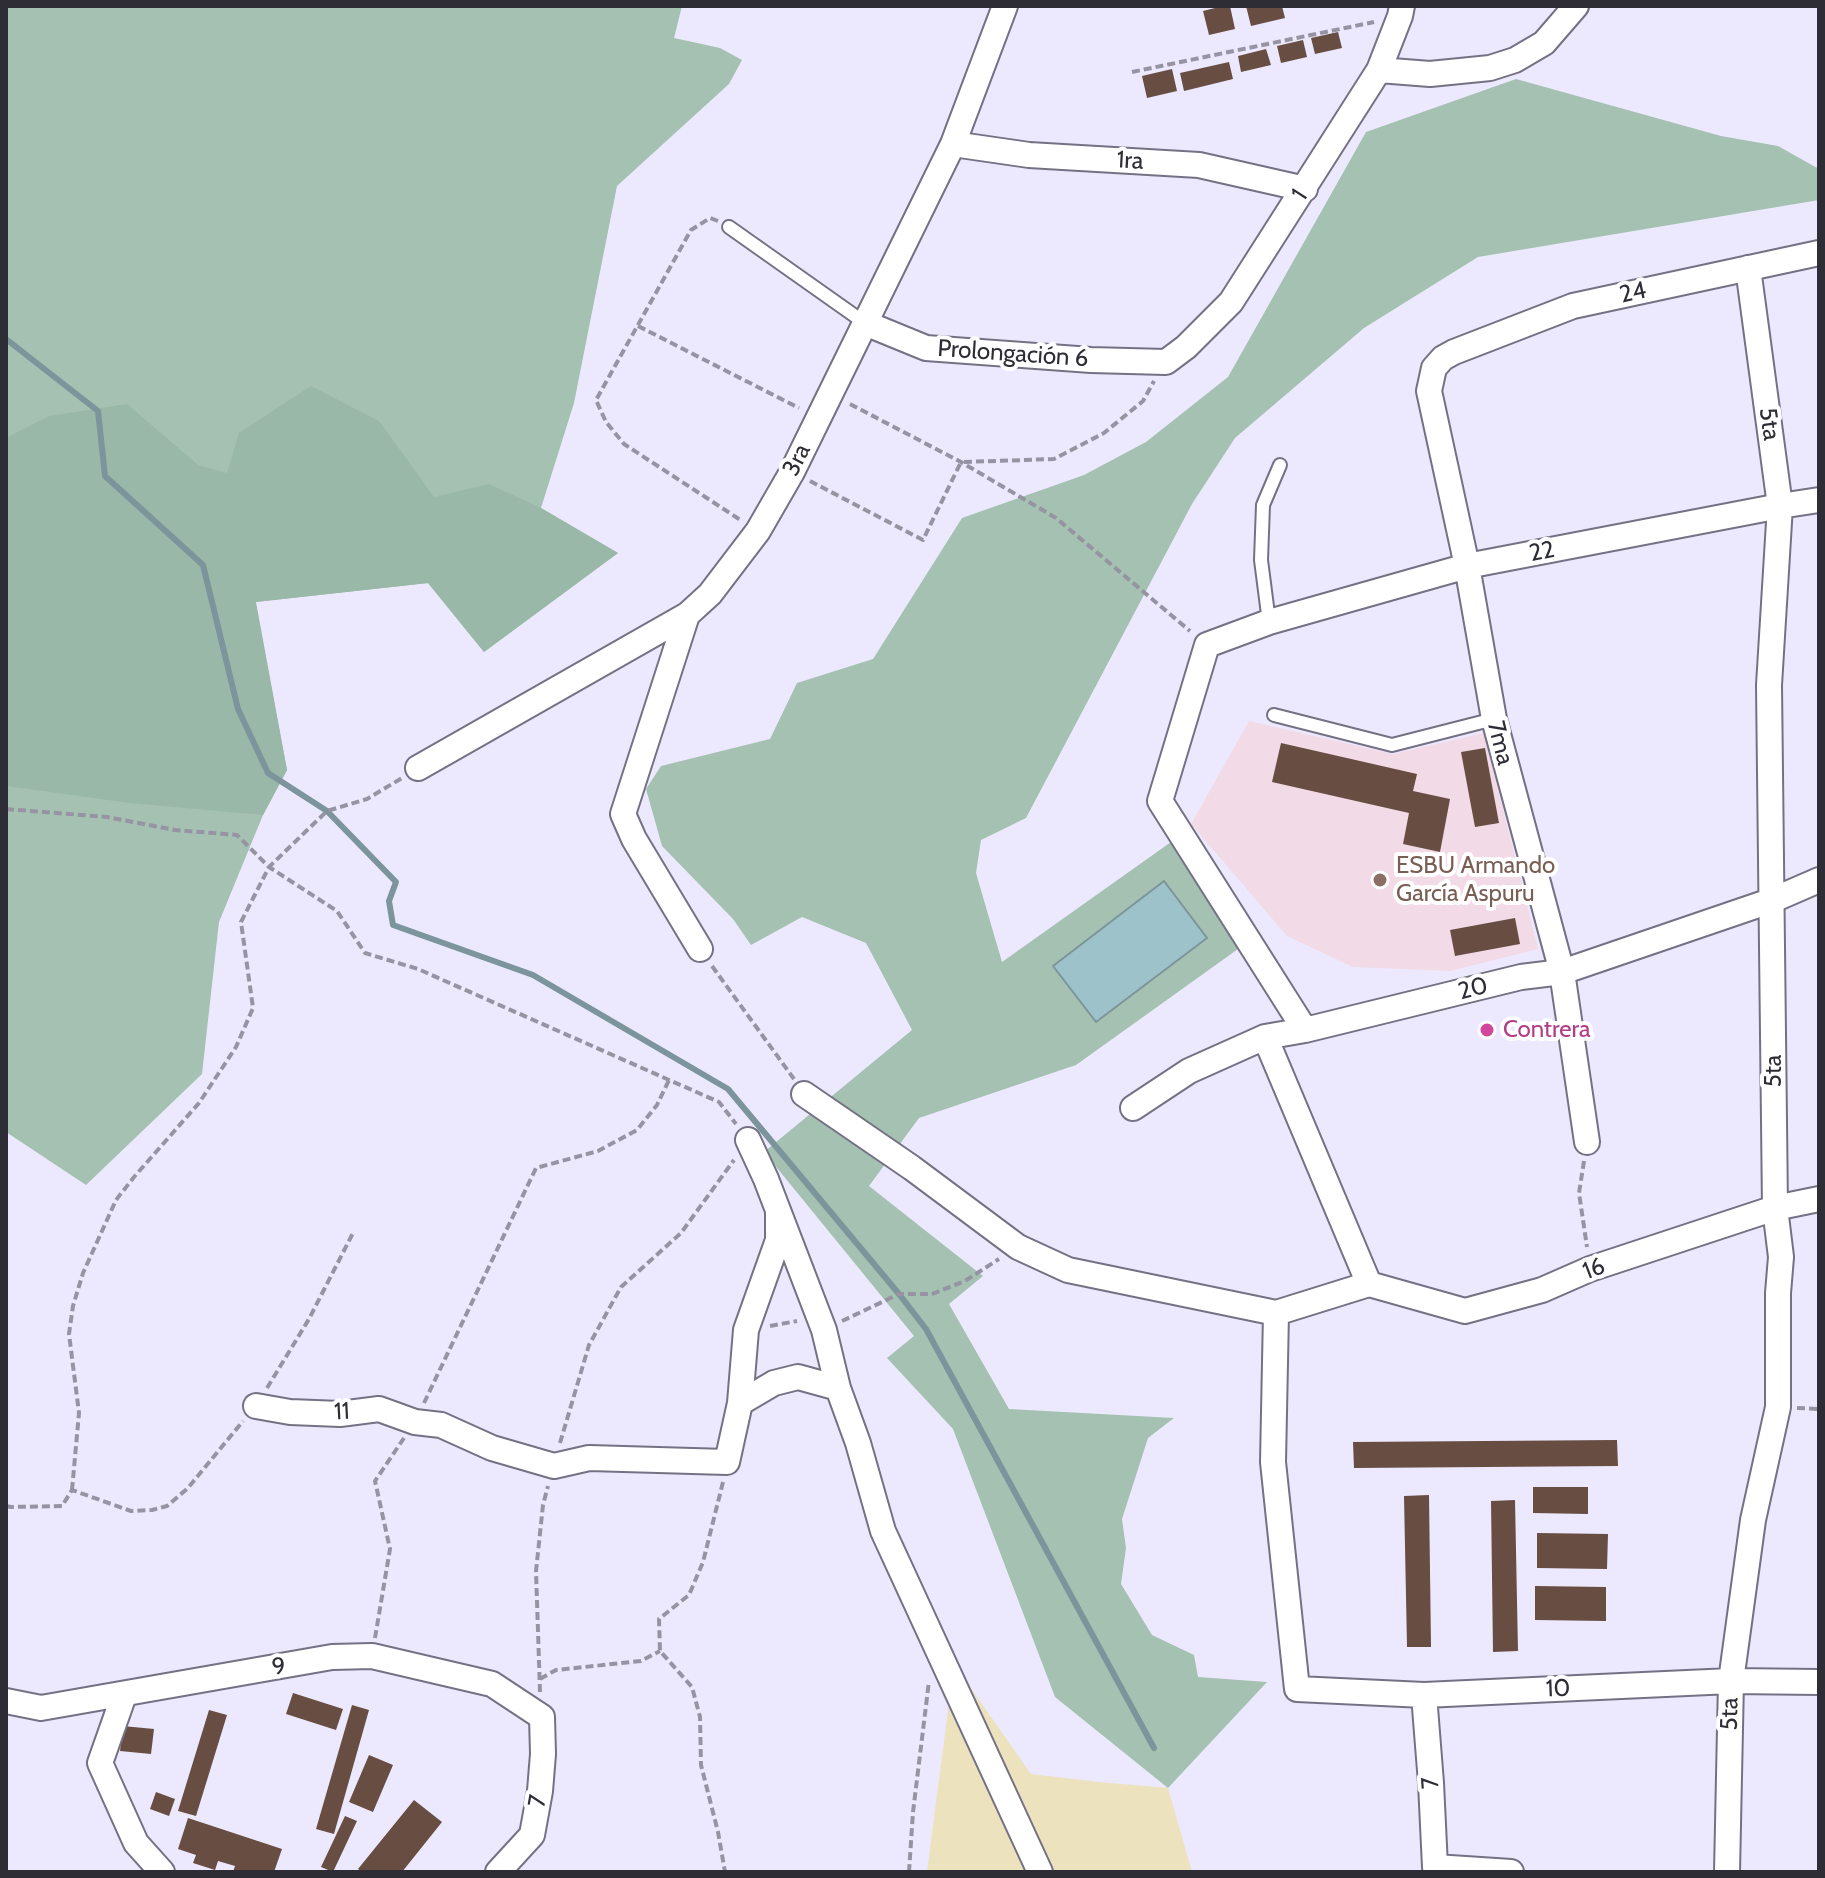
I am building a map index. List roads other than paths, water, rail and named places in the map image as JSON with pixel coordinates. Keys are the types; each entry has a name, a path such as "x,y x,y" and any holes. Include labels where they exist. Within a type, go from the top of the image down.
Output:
{"street":[{"name":"3ra","path":"418,768 687,615 710,594 758,531 792,472 953,144 1005,6"},
{"path":"1379,70 1430,74 1490,68 1515,60 1544,43 1576,6"},
{"name":"1","path":"1166,362 1186,347 1231,302 1379,70 1401,11"},
{"name":"1ra","path":"953,144 1029,155 1199,165 1305,189"},
{"name":"24","path":"1454,352 1573,306 1819,253"},
{"name":"5ta","path":"1727,1872 1731,1681 1753,1520 1778,1407 1781,1257 1775,1208 1769,685 1780,506 1748,268"},
{"name":"Prolongación 6","path":"865,323 926,348 1166,362"},
{"name":"7ma","path":"1454,352 1434,368 1429,391 1467,566 1494,719 1562,972 1587,1142"},
{"name":"22","path":"1305,1030 1160,801 1207,645 1269,622 1467,566 1819,500"},
{"path":"687,615 623,814 634,839 700,949"},
{"name":"20","path":"1133,1108 1189,1071 1265,1037 1521,977 1562,972 1773,900 1819,880"},
{"path":"804,1094 912,1168 1018,1247 1068,1270 1276,1313 1369,1284 1265,1037"},
{"path":"748,1140 824,1330 838,1388 858,1443 883,1531 1040,1872"},
{"name":"16","path":"1369,1284 1465,1311 1542,1290 1590,1269 1775,1208 1819,1199"},
{"path":"740,1403 746,1330 778,1240 778,1213"},
{"name":"10","path":"1276,1313 1273,1462 1297,1689 1424,1695 1731,1681 1819,1682"},
{"path":"740,1403 774,1383 798,1377 838,1388"},
{"name":"11","path":"256,1406 290,1412 340,1414 379,1409 415,1422 441,1425 492,1448 554,1466 589,1458 727,1462 740,1403"},
{"name":"9","path":"6,1701 41,1708 332,1657 372,1656 492,1684 542,1717"},
{"path":"124,1695 100,1763 136,1843 162,1872"},
{"name":"7","path":"1424,1695 1436,1870"},
{"name":"7","path":"498,1872 532,1835 540,1791 542,1717"},
{"path":"1436,1870 1511,1872"}],"lane":[{"path":"729,227 865,323"},
{"path":"1269,622 1261,560 1263,505 1280,465"},
{"path":"1274,715 1392,745 1494,719"}],"waterway":[{"path":"6,339 98,411 105,476 203,565 238,709 268,773 327,811 396,882 389,901 393,925 533,975 728,1089 899,1294 926,1329 1154,1748"}],"place":[{"name":"ESBU Armando García Aspuru","path":"1380,880"},
{"name":"Contrera","path":"1487,1030"}]}
